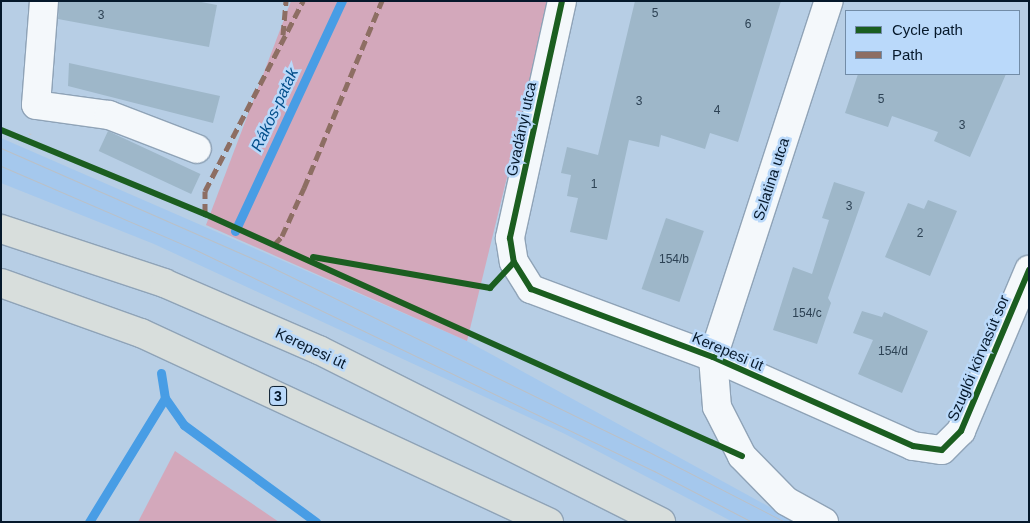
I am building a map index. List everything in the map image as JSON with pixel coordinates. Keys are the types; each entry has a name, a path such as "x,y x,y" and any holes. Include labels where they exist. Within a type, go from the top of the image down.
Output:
{"main road":[{"name":"Kerepesi út","path":"1,229 164,283 319,350 661,522"},
{"name":"3","path":"1,283 141,333 549,522"}],"street":[{"path":"44,1 36,105 109,115 197,149"},
{"name":"Gvadányi utca","path":"514,262 510,238 562,1"},
{"name":"Szlatina utca","path":"713,357 829,1"},
{"name":"Kerepesi út","path":"514,262 531,289 713,357 913,446 942,450"},
{"name":"Szuglói körvasút sor","path":"942,450 961,431 1029,270"},
{"path":"713,357 717,407 742,456 786,501 824,522"}],"path":[{"path":"22,139 38,145"}],"shaded area":[{"path":"291,1 550,1 467,341 206,225"},
{"path":"1,138 467,341 797,522 733,522 565,434 154,244 1,183"},
{"path":"175,451 279,522 138,522"}],"building":[{"path":"59,1 196,1 217,5 209,47 58,19"},
{"path":"635,1 781,1 738,142 710,133 705,149 661,135 659,147 629,140 607,240 570,232 578,198 567,196 571,175 561,173 567,147 598,155"},
{"path":"69,63 220,96 213,123 68,86"},
{"path":"858,75 1006,75 970,157 934,141 938,132 892,116 888,127 845,113"},
{"path":"108,131 200,174 191,194 99,151"},
{"path":"834,182 865,192 828,298 831,303 817,344 773,330 793,267 812,274 829,220 822,218"},
{"path":"928,200 957,211 930,276 885,257 908,203 924,209"},
{"path":"666,218 704,231 679,302 642,289"},
{"path":"862,311 882,317 884,312 928,331 902,393 858,374 873,340 853,333"}],"waterway":[{"name":"Rákos-patak","path":"235,231 342,1"},
{"name":"Rákos-patak","path":"161,373 165,398 184,425 316,522"},
{"name":"Rákos-patak","path":"89,522 165,398"}],"tram line":[{"path":"1,148 263,263 647,451 785,522"},
{"path":"1,166 196,250 654,471 752,522"}],"marked path":[{"path":"283,35 286,1"},
{"path":"205,214 205,191 303,1"},
{"path":"274,245 282,236 304,188 382,1"}],"cycle path":[{"path":"562,1 510,238 514,262 531,289 713,357 913,446 942,450 961,431 1029,270"},
{"path":"1,130 205,214 742,456"},
{"path":"313,257 490,288 514,262"}]}
